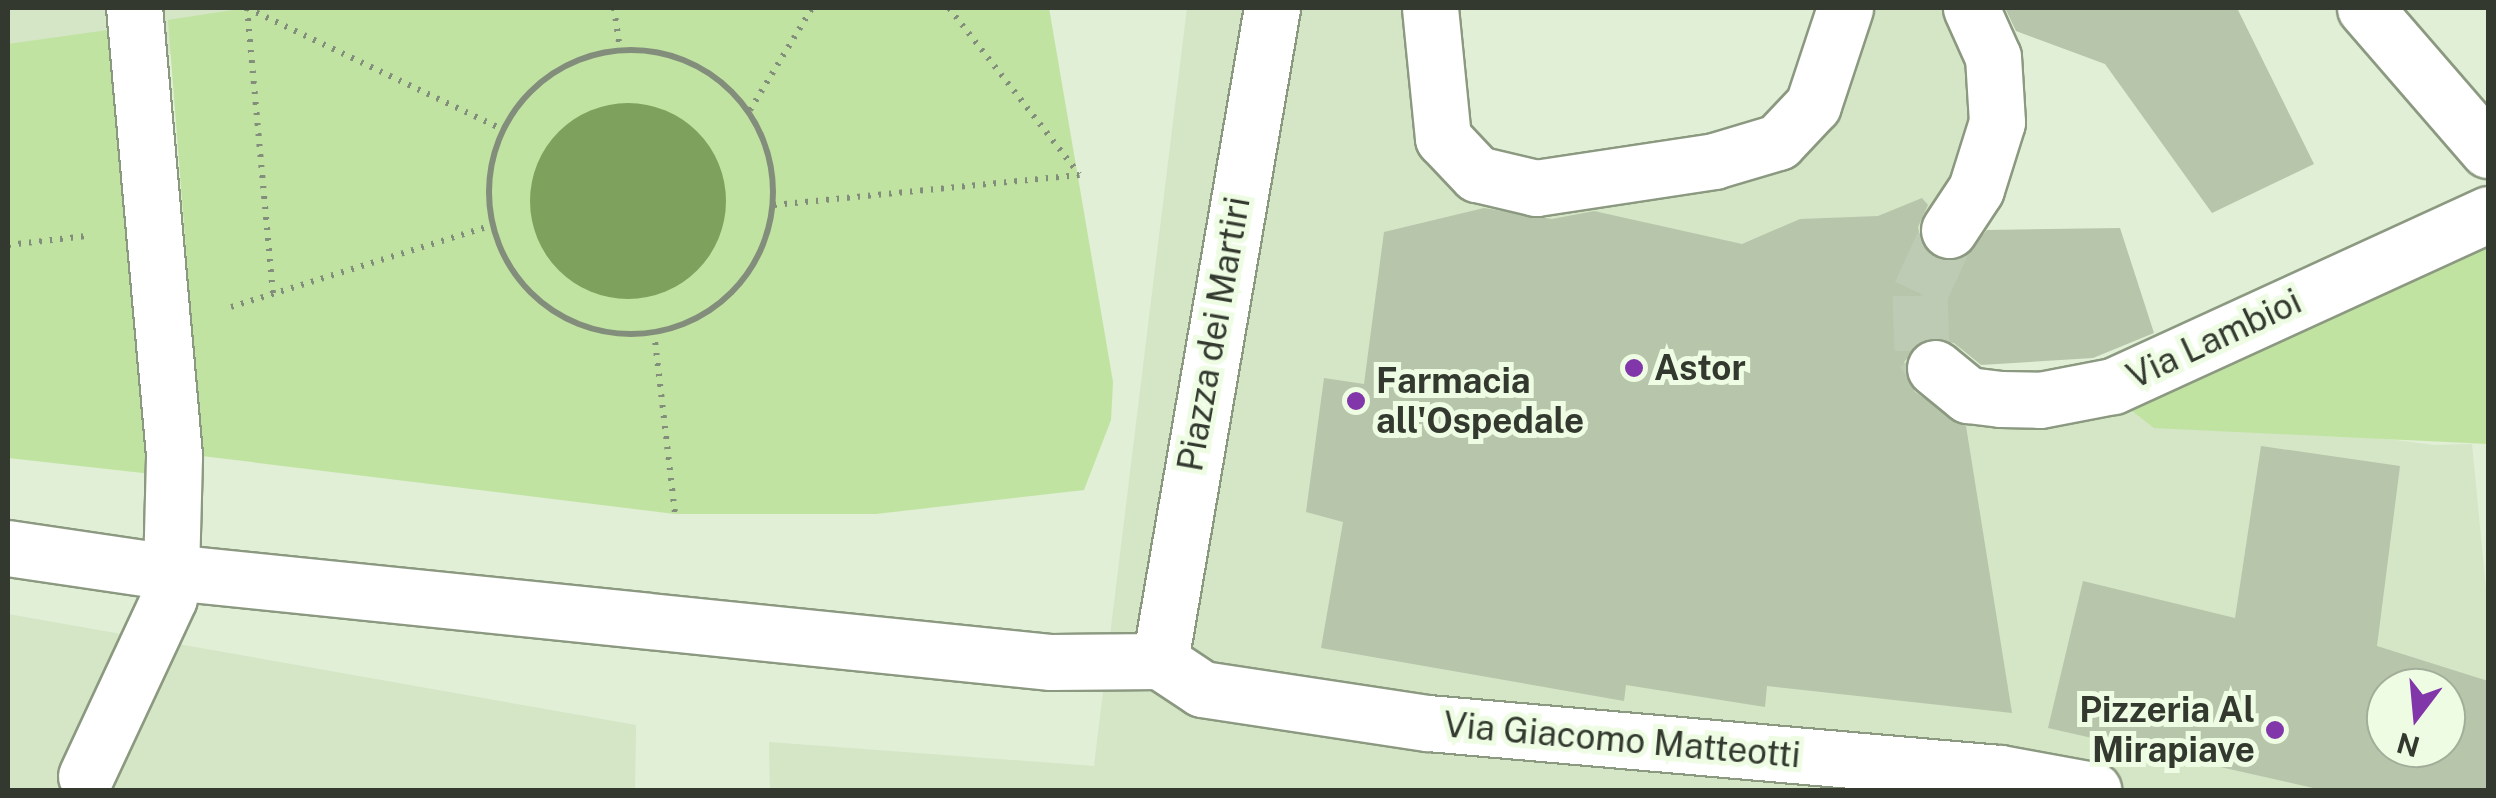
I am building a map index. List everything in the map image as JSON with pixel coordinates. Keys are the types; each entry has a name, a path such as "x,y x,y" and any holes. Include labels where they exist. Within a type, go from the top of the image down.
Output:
{"street":[{"path":"86,776 169,598 174,455 134,8"},
{"name":"Piazza dei Martiri","path":"1160,661 1272,8"},
{"path":"1430,8 1443,138 1478,174 1536,188 1714,161 1778,142 1813,105 1845,8"},
{"path":"1949,230 1976,189 1997,122 1993,58 1971,8"},
{"path":"2365,8 2488,150"},
{"name":"Via Lambioi","path":"1935,368 1968,395 2001,399 2113,386 2488,214"},
{"path":"8,548 170,572 1051,662 1160,661"},
{"name":"Via Giacomo Matteotti","path":"1160,661 1202,689 1428,723 2000,773 2093,790"}],"path":[{"path":"247,8 273,294"},
{"path":"247,8 502,129"},
{"path":"614,8 620,49"},
{"path":"750,110 812,8"},
{"path":"774,206 1080,175 949,8"},
{"path":"620,49 670,54 715,76 750,110 770,156 774,206 762,250 736,290 698,318 654,332 612,334 570,322 535,298 508,265 492,225 488,176 502,129 531,89 559,70 620,49"},
{"path":"164,331 492,225"},
{"path":"654,332 675,514"}],"shaded area":[{"path":"8,8 496,8 8,77"},
{"path":"246,8 1049,8 1113,382 1111,420 1084,490 876,514 675,514 202,456 168,20"},
{"path":"1187,8 1427,8 1476,192 1804,135 1853,8 1942,8 2012,91 1939,293 1975,385 2434,445 2472,444 2488,610 2488,790 770,790 769,742 1094,766"},
{"path":"115,29 152,474 8,458 8,44"},
{"path":"628,103 665,111 697,132 718,164 726,201 718,238 697,270 665,291 628,299 591,291 559,270 538,238 530,201 538,164 559,132 591,111"},
{"path":"2488,201 2488,444 2154,428 2091,379"},
{"path":"8,614 636,725 635,790 8,790"}],"building":[{"path":"2005,8 2237,8 2314,164 2212,213 2105,64 2016,31"},
{"path":"1922,198 1928,205 1918,227 1921,243 1946,261 1964,257 1987,230 2120,228 2154,333 2093,358 1981,365 1954,343 1925,339 1904,362 1915,392 1966,426 2012,713 1767,686 1765,707 1626,685 1624,701 1321,648 1343,522 1306,512 1324,378 1364,384 1384,232 1484,208 1552,219 1594,211 1742,244 1800,219 1878,216"},
{"path":"2261,446 2400,466 2377,646 2447,668 2366,668 2366,768 2466,768 2466,674 2488,681 2488,790 2322,790 2048,728 2083,581 2235,618"}],"tunnel":[{"path":"1935,368 1922,350 1920,293 1949,230"}],"place":[{"name":"Astor","path":"1634,368"},
{"name":"Farmacia all'Ospedale","path":"1356,401"},
{"name":"Pizzeria Al Mirapiave","path":"2275,730"}]}
